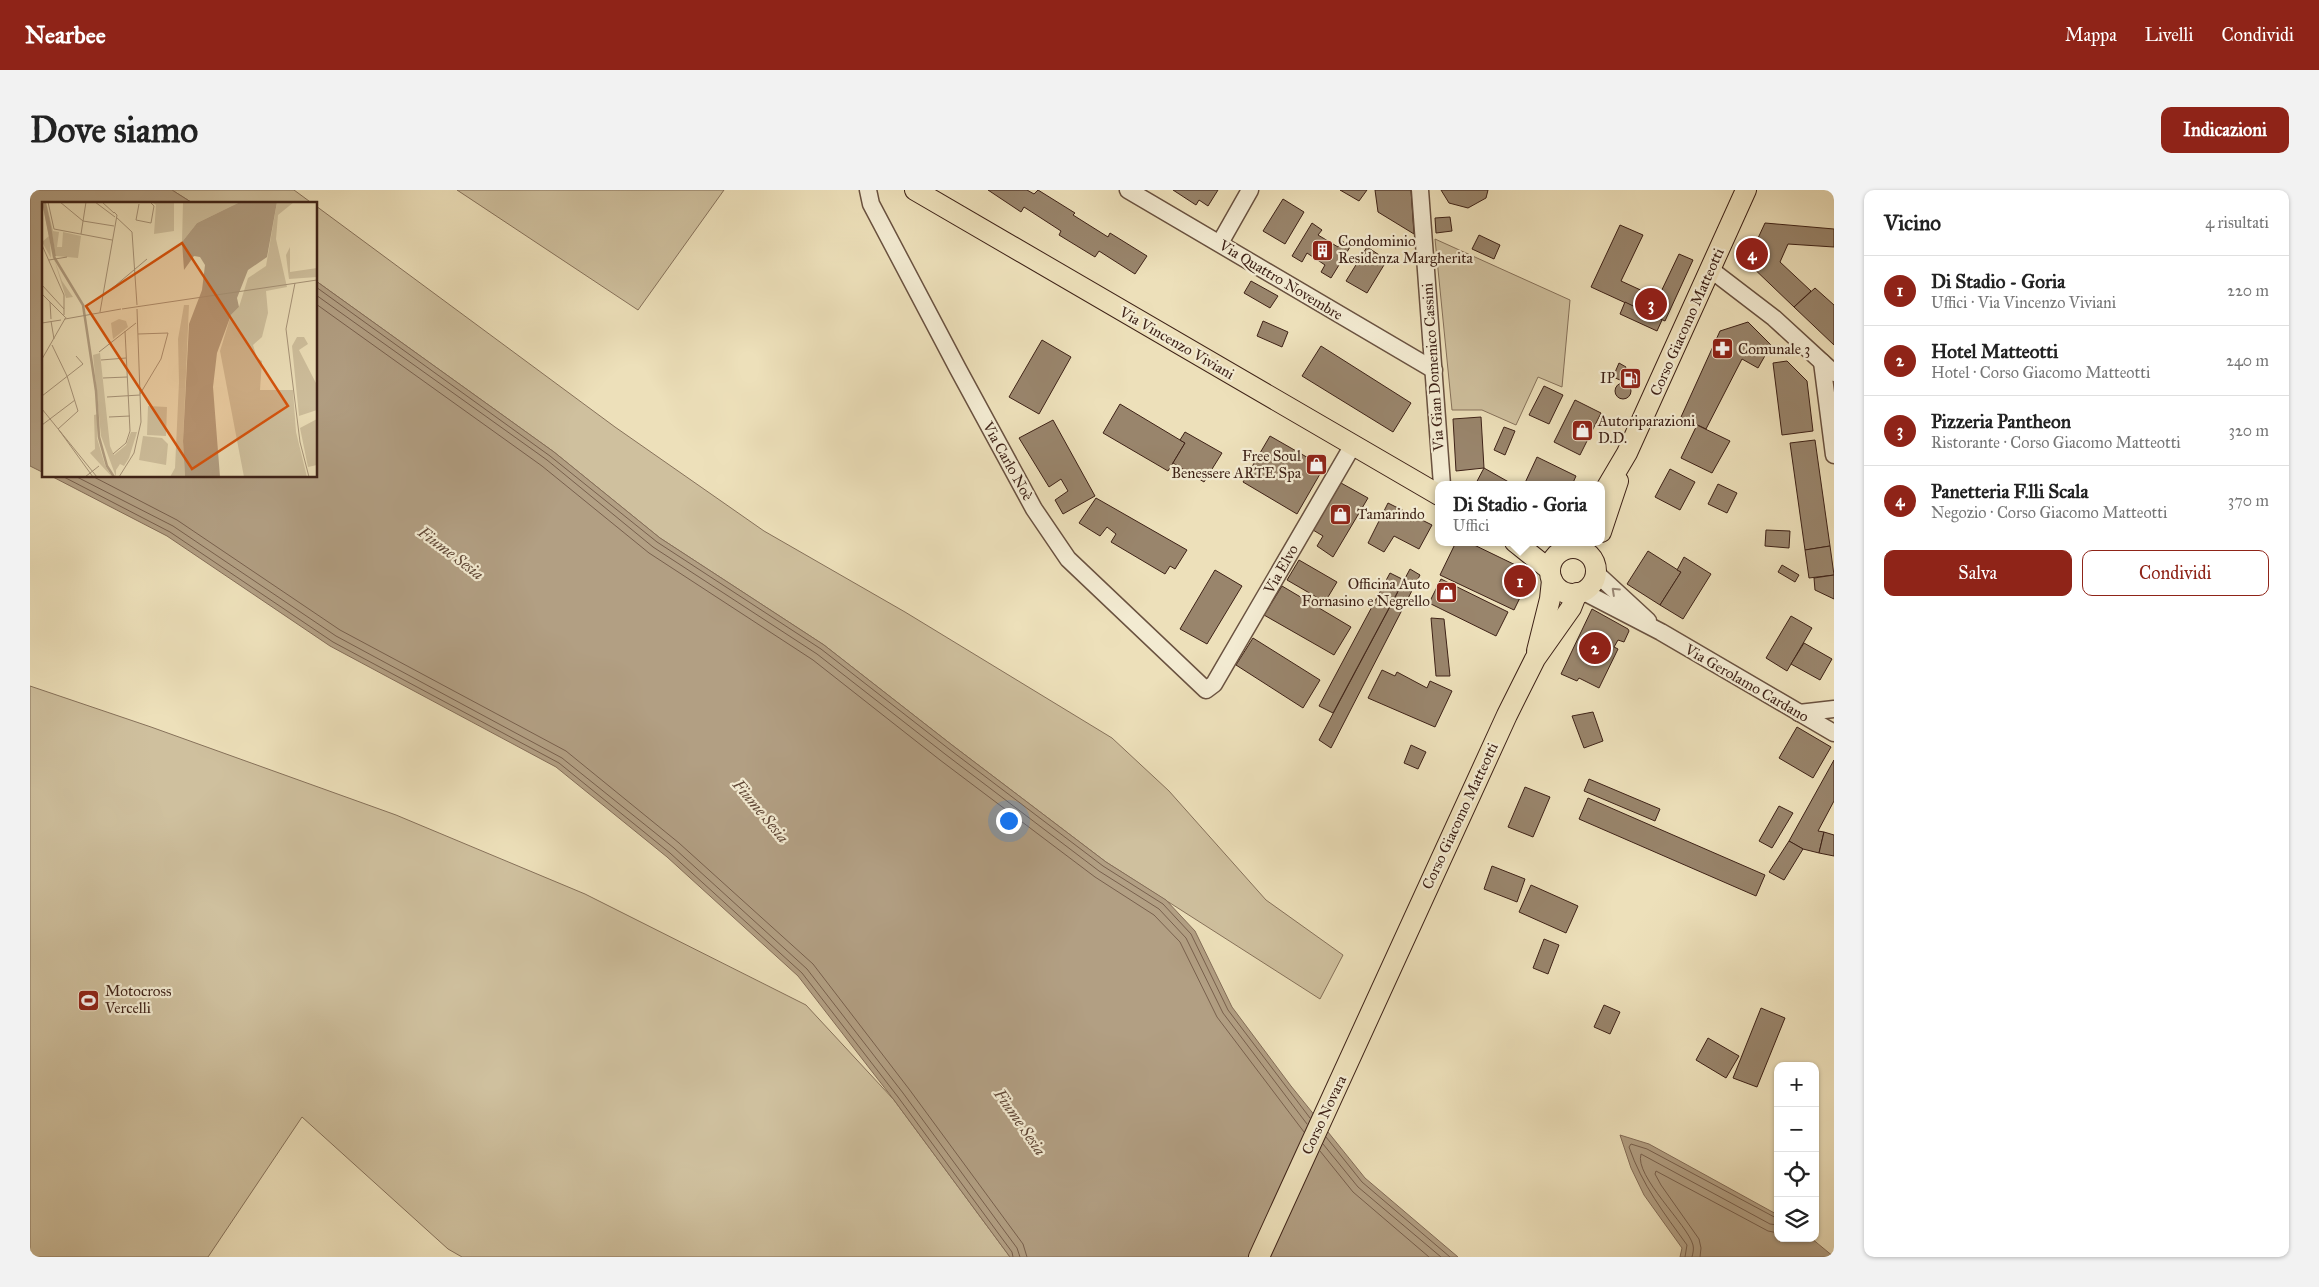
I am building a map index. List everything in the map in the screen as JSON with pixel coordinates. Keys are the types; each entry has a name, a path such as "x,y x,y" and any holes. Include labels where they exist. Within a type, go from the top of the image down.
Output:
{"main road":[{"name":"Via Vincenzo Viviani","path":"915,190 1435,493"},
{"name":"Corso Giacomo Matteotti","path":"1605,520 1627,453 1745,192"},
{"name":"Corso Giacomo Matteotti","path":"1605,490 1627,453"},
{"path":"1520,546 1551,575 1562,590 1580,592 1591,585 1595,557 1582,550 1568,547 1553,560 1551,575"},
{"name":"Corso Giacomo Matteotti","path":"1535,659 1550,599 1551,575"},
{"name":"Corso Giacomo Matteotti","path":"1388,974 1507,715 1535,659 1580,592"},
{"name":"Corso Novara","path":"1259,1257 1388,974"}],"street":[{"name":"Via Carlo Noè","path":"868,190 871,204 958,369 1034,509 1063,552 1068,559 1206,690"},
{"name":"Via Quattro Novembre","path":"1128,190 1434,370"},
{"path":"1220,243 1250,190"},
{"name":"Via Gian Domenico Cassini","path":"1420,190 1442,481"},
{"path":"1710,269 1774,318 1828,367 1834,455"},
{"name":"Via Elvo","path":"1206,690 1214,684 1353,445"},
{"name":"Via Gerolamo Cardano","path":"1595,557 1661,632"},
{"name":"Via Gerolamo Cardano","path":"1580,592 1661,632 1834,733"},
{"path":"1799,714 1834,709"}],"shaded area":[{"path":"172,190 294,190 310,202 191,202"},
{"path":"457,190 724,190 638,310"},
{"path":"318,207 615,427 764,531 905,612 1112,738 1169,791 1266,900 1343,955 1320,999 1106,862 824,645 660,538 554,452 318,282"},
{"path":"1435,239 1570,300 1562,387 1538,377 1516,425 1482,410 1452,410"},
{"path":"30,686 151,727 396,815 585,894 806,1005 894,1100 1010,1257 462,1257 448,1249 302,1117 208,1257 30,1257"}],"water":[{"path":"30,190 172,190 191,202 42,202 42,472 30,466"},
{"name":"Fiume Sesia","path":"318,282 554,452 660,538 824,645 1106,862 1166,900 1195,931 1232,1007 1291,1086 1365,1178 1458,1257 1010,1257 894,1100 798,976 667,857 556,767 330,646 167,536 55,478 318,478"},
{"path":"1620,1135 1649,1144 1774,1213 1774,1242 1816,1242 1834,1257 1680,1257 1682,1248 1644,1195 1631,1168"}],"building":[{"path":"988,190 1027,190 1034,194 1038,190 1075,213 1073,215 1108,237 1110,233 1147,256 1135,274 1099,251 1095,257 1059,235 1061,231 1024,207 1021,212"},
{"path":"1173,190 1218,190 1208,206 1199,200 1196,205"},
{"path":"1340,190 1367,190 1359,201"},
{"path":"1375,190 1411,190 1414,234 1378,212"},
{"path":"1441,190 1488,190 1486,198 1468,208 1449,203"},
{"path":"1283,199 1304,212 1285,244 1263,231"},
{"path":"1450,217 1452,231 1436,233 1435,218"},
{"name":"Condominio Residenza Margherita","path":"1312,223 1322,230 1318,235 1338,247 1341,240 1350,247 1331,278 1321,272 1325,265 1307,253 1302,262 1292,256"},
{"path":"1765,223 1834,229 1834,247 1788,244 1780,262 1811,291 1794,307 1747,262"},
{"path":"1620,225 1643,235 1621,281 1658,298 1679,254 1693,260 1665,321 1591,287"},
{"path":"1479,235 1500,245 1494,259 1472,249"},
{"path":"1367,247 1387,260 1367,293 1346,281"},
{"path":"1251,281 1278,296 1270,308 1244,293"},
{"path":"1815,288 1834,305 1834,345 1794,307"},
{"path":"1625,302 1662,320 1657,331 1620,314"},
{"path":"1263,321 1288,332 1282,347 1257,336"},
{"path":"1748,322 1771,345 1758,368 1742,359 1706,429 1681,417 1720,331"},
{"path":"1042,340 1071,357 1039,414 1009,397"},
{"path":"1321,346 1411,403 1393,432 1302,376"},
{"path":"1787,361 1807,381 1813,431 1782,435 1773,363"},
{"path":"1619,363 1626,367 1620,380 1613,377"},
{"path":"1620,383 1626,383 1631,388 1629,397 1620,399 1615,394 1615,388"},
{"path":"1544,386 1563,395 1549,424 1529,415"},
{"path":"1575,400 1601,413 1580,455 1554,442"},
{"path":"1120,404 1185,443 1168,471 1103,433"},
{"path":"1481,417 1484,468 1456,471 1453,419"},
{"path":"1053,420 1095,496 1063,514 1055,500 1068,491 1061,479 1049,487 1019,438"},
{"path":"1697,425 1730,441 1712,473 1681,458"},
{"path":"1504,427 1515,431 1505,455 1494,450"},
{"path":"1185,432 1222,453 1204,482 1173,463 1185,443 1180,440"},
{"path":"1270,436 1324,467 1297,514 1243,482"},
{"path":"1815,440 1830,546 1805,550 1790,443"},
{"path":"1537,457 1576,476 1574,481 1526,481"},
{"path":"1484,468 1507,481 1477,481"},
{"path":"1670,469 1695,482 1680,510 1655,497"},
{"name":"Tamarindo","path":"1341,483 1368,498 1333,557 1317,546 1323,536 1313,530"},
{"path":"1718,484 1737,493 1727,513 1708,504"},
{"path":"1096,498 1187,550 1175,569 1170,566 1165,574 1111,542 1116,534 1107,527 1100,536 1079,523"},
{"path":"1388,503 1432,525 1419,549 1394,536 1384,552 1368,543"},
{"path":"1766,530 1790,531 1789,548 1765,546"},
{"path":"1454,546 1476,546 1532,573 1514,610 1440,575"},
{"path":"1830,546 1834,575 1809,578 1805,550"},
{"path":"1648,551 1681,572 1660,605 1627,584"},
{"path":"1684,557 1711,574 1683,619 1660,605 1681,572 1677,570"},
{"path":"1299,560 1337,582 1325,602 1287,580"},
{"path":"1782,565 1799,575 1795,582 1778,572"},
{"path":"1410,569 1420,575 1331,748 1319,740"},
{"path":"1215,570 1242,586 1207,644 1180,629"},
{"path":"1390,573 1404,580 1333,713 1319,706"},
{"path":"1834,575 1834,599 1815,590 1814,578"},
{"path":"1441,579 1508,612 1496,636 1429,603"},
{"path":"1282,586 1351,627 1334,655 1264,615"},
{"path":"1592,609 1629,631 1624,642 1618,640 1614,647 1618,649 1599,688 1579,678 1577,681 1561,674"},
{"path":"1791,616 1812,628 1787,671 1766,658"},
{"path":"1431,618 1444,619 1450,676 1436,676"},
{"path":"1253,638 1320,680 1303,708 1236,665"},
{"path":"1804,643 1832,659 1820,680 1791,664"},
{"path":"1382,670 1395,676 1397,672 1427,688 1430,681 1452,691 1435,727 1368,698"},
{"path":"1593,712 1603,741 1584,748 1572,716"},
{"path":"1797,727 1831,747 1813,778 1779,758"},
{"path":"1411,745 1426,752 1418,769 1404,763"},
{"path":"1834,760 1834,801 1818,831 1824,832 1819,853 1803,849 1789,841"},
{"path":"1589,779 1660,809 1655,821 1584,791"},
{"path":"1525,787 1550,797 1533,837 1508,827"},
{"path":"1588,798 1765,875 1756,896 1579,819"},
{"path":"1779,806 1793,813 1772,848 1759,841"},
{"path":"1824,832 1834,835 1834,856 1819,853"},
{"path":"1789,841 1803,849 1784,880 1769,872"},
{"path":"1492,866 1525,879 1517,902 1484,889"},
{"path":"1531,885 1578,906 1566,933 1519,912"},
{"path":"1544,939 1559,945 1548,974 1533,968"},
{"path":"1604,1005 1620,1012 1610,1034 1594,1027"},
{"path":"1761,1008 1785,1018 1757,1087 1733,1078"},
{"path":"1708,1038 1739,1056 1726,1078 1696,1060"}],"place":[{"name":"Condominio Residenza Margherita","path":"1322,250"},
{"name":"Panetteria F.lli Scala","path":"1752,254"},
{"name":"Pizzeria Pantheon","path":"1651,304"},
{"name":"Comunale 3","path":"1722,349"},
{"name":"IP","path":"1631,378"},
{"name":"Autoriparazioni D.D.","path":"1582,430"},
{"name":"Free Soul Benessere ARTE Spa","path":"1317,465"},
{"name":"Tamarindo","path":"1341,514"},
{"name":"Di Stadio - Goria","path":"1520,581"},
{"name":"Officina Auto Fornasino e Negrello","path":"1446,593"},
{"name":"Hotel Matteotti","path":"1595,648"},
{"name":"Motocross Vercelli","path":"89,1000"}]}
